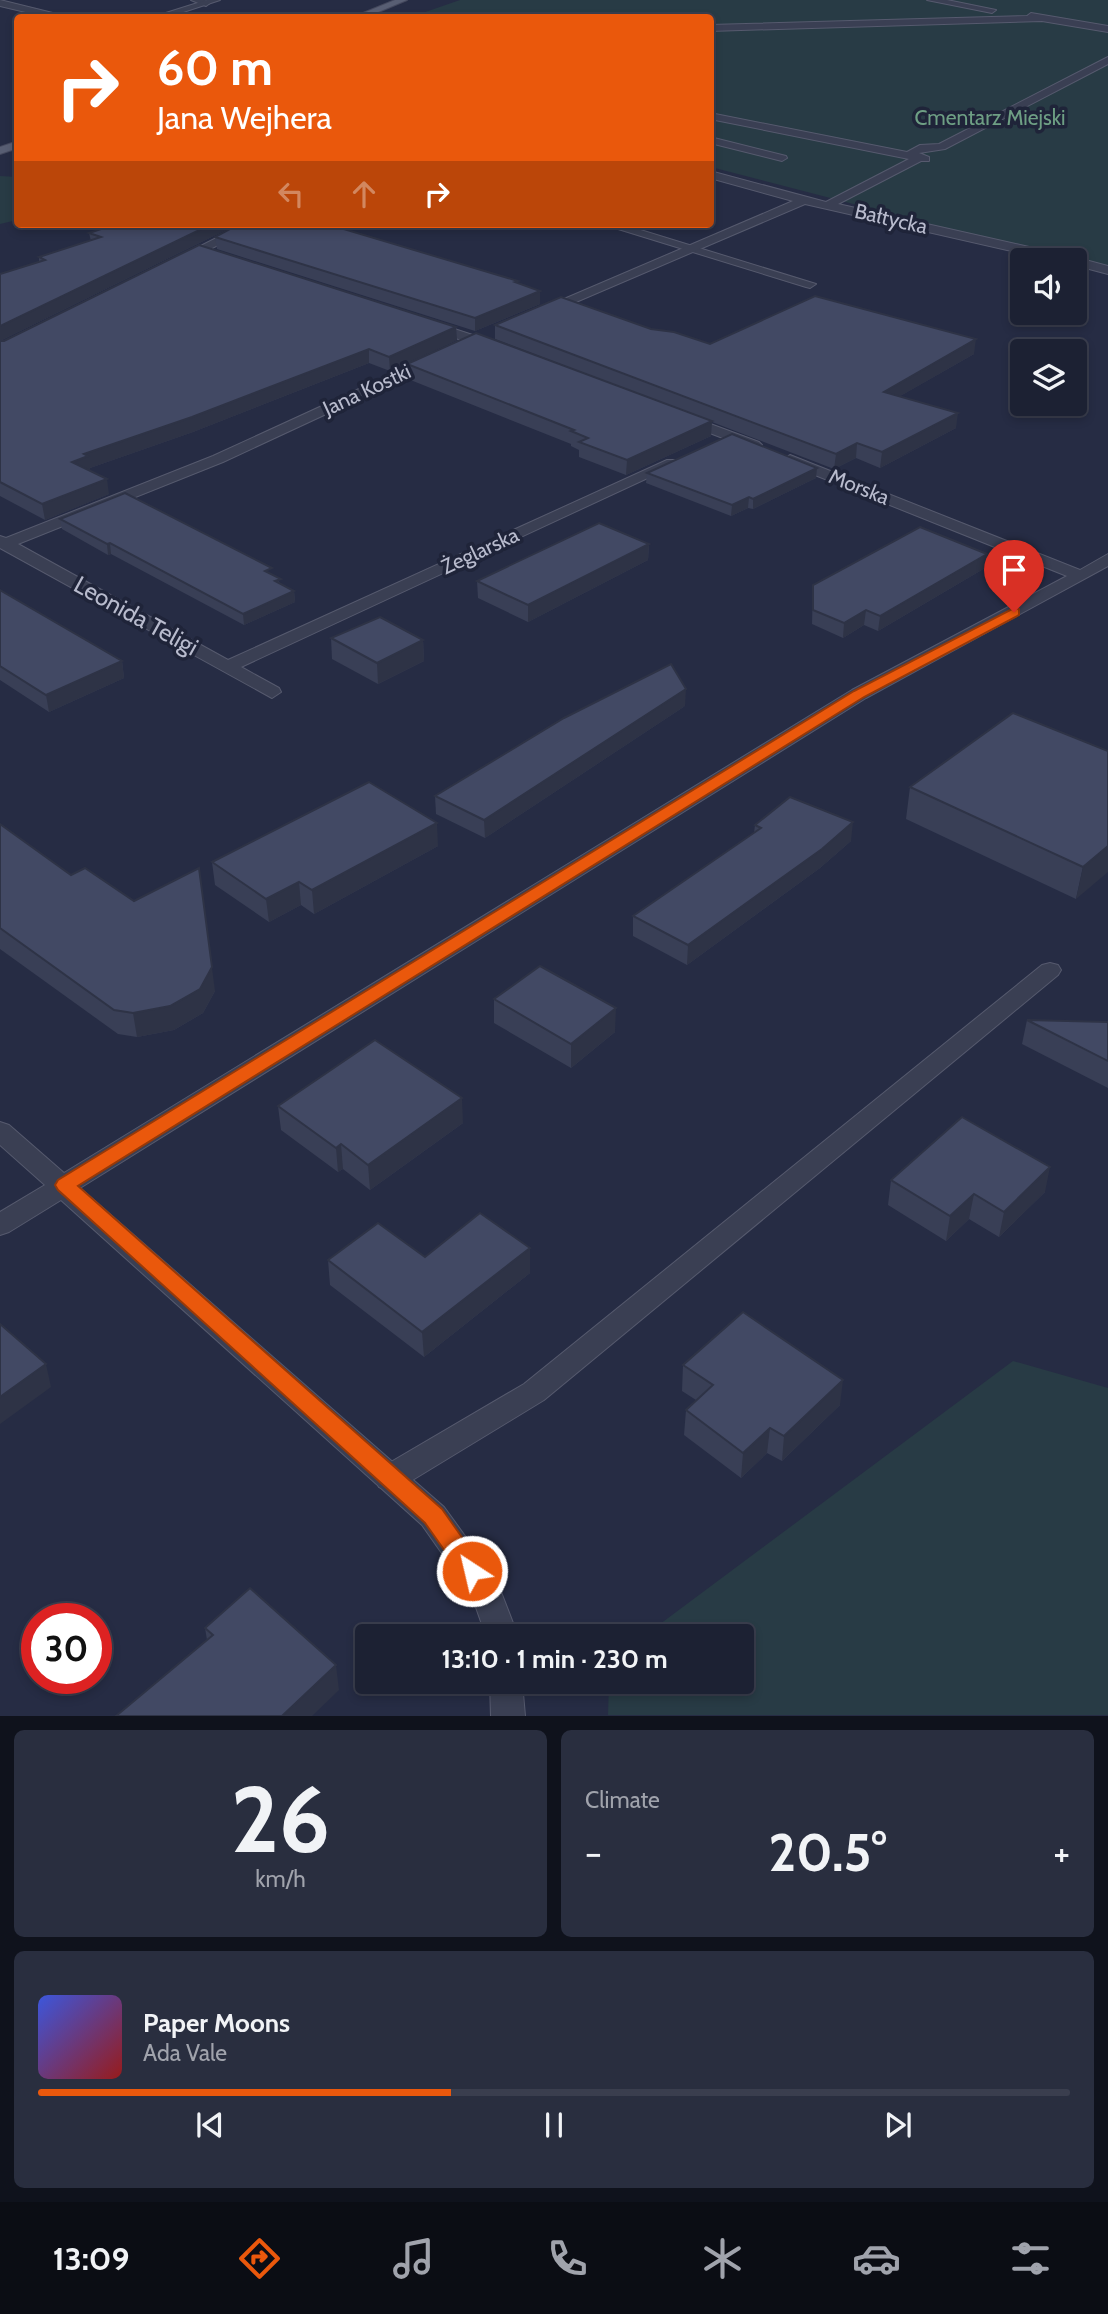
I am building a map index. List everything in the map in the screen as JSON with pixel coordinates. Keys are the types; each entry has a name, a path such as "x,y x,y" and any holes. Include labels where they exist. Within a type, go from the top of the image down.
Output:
{"main road":[{"path":"366,14 403,0"}],"street":[{"path":"195,0 211,1"},
{"path":"931,0 1108,29"},
{"path":"167,14 211,1"},
{"path":"0,4 42,14"},
{"path":"714,28 1042,18"},
{"path":"714,117 919,158 946,159 956,152 941,147 1108,60"},
{"path":"761,167 823,139"},
{"path":"714,141 792,153"},
{"path":"828,205 919,158"},
{"name":"Bałtycka","path":"714,175 804,200 1016,248"},
{"path":"527,318 804,200"},
{"path":"173,263 245,228"},
{"path":"622,228 810,284"},
{"path":"198,250 224,259"},
{"name":"Bałtycka","path":"1087,265 1108,270"},
{"path":"410,318 502,349"},
{"name":"Jana Kostki","path":"2,542 218,459 502,329"},
{"name":"Morska","path":"667,412 1081,576"},
{"name":"Żeglarska","path":"229,666 731,436"},
{"name":"Leonida Teligi","path":"2,542 272,692"},
{"path":"0,1226 859,694 1108,559"},
{"path":"390,1478 534,1392 1051,970"},
{"path":"0,1130 65,1185 433,1516 485,1589 498,1624"},
{"path":"507,1694 508,1716"}],"green space":[{"name":"Cmentarz Miejski","path":"460,0 1108,0 1108,270 1087,265 1087,248 1023,248 714,168 714,14 420,14"},
{"path":"0,176 14,177 14,221 0,224"},
{"path":"1013,1361 1108,1388 1108,1715 608,1715 609,1694 754,1694 754,1624 660,1624"}],"building":[{"path":"104,228 204,228 0,326 0,274 45,260 39,257 101,237 89,233"},
{"path":"232,228 340,228 518,281 515,282 540,291 475,318 215,237"},
{"path":"199,245 456,327 389,357 369,349 192,417 84,454 88,456 72,462 107,479 42,504 0,482 0,341"},
{"path":"815,296 976,339 884,392 958,413 882,452 857,443 836,454 495,325 561,297 651,329 674,332 710,344"},
{"path":"476,333 712,421 627,460 579,442 588,438 571,431 574,430 407,364"},
{"path":"732,434 817,468 753,499 749,497 732,505 647,473"},
{"path":"125,493 272,568 265,571 281,579 275,581 294,591 243,614 60,519"},
{"path":"599,523 649,544 528,605 477,581"},
{"path":"920,527 987,554 880,616 866,610 844,623 813,610 813,585"},
{"path":"0,590 122,661 46,695 0,666"},
{"path":"380,617 423,640 377,663 331,638"},
{"path":"671,664 686,689 484,820 435,796 564,718"},
{"path":"1013,713 1108,751 1108,846 1083,867 910,787"},
{"path":"369,782 437,823 312,890 299,882 266,899 212,862"},
{"path":"790,797 853,822 822,849 688,945 633,916 761,828 755,825"},
{"path":"0,824 71,875 85,868 134,901 199,868 212,967 200,989 170,1006 133,1013 114,1010 0,928"},
{"path":"540,966 616,1008 571,1044 494,999"},
{"path":"1027,1020 1108,1022 1108,1061"},
{"path":"375,1040 462,1098 368,1165 341,1144 336,1148 278,1106"},
{"path":"962,1117 1050,1167 1004,1212 974,1194 950,1216 891,1180"},
{"path":"480,1213 530,1248 422,1332 328,1260 378,1223 425,1257"},
{"path":"743,1312 843,1380 784,1436 770,1428 743,1453 686,1410 713,1385 683,1365"},
{"path":"0,1324 46,1364 0,1397"},
{"path":"250,1588 336,1665 282,1716 116,1716 213,1635 205,1628"}],"route":[{"path":"472,1571 433,1516 65,1185 859,694 1014,612"}]}
